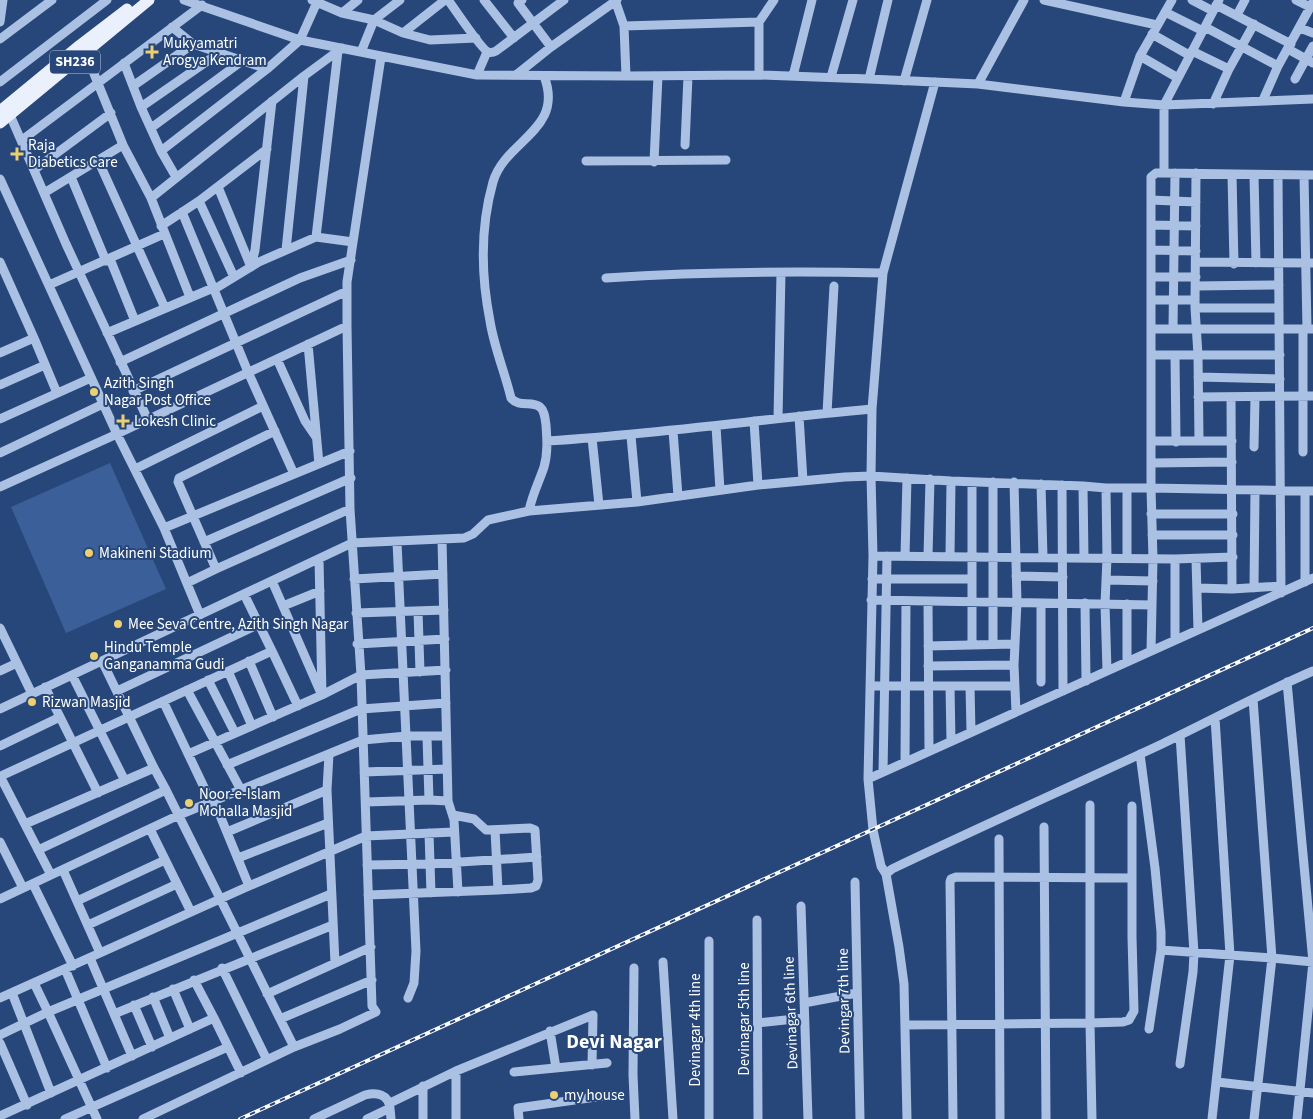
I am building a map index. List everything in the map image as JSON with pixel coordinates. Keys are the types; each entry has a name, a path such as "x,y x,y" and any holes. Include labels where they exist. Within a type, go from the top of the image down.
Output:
{"main road":[{"name":"SH236","path":"0,123 5,113 80,45 140,0"},
{"name":"SH236","path":"5,113 86,54 149,0"}],"street":[{"path":"0,22 3,0"},
{"path":"2,36 52,0"},
{"path":"0,82 107,0"},
{"path":"184,0 199,3 300,40 477,75 759,75 831,77 978,84 1124,102 1164,105 1213,104 1312,97"},
{"path":"161,151 267,69 300,40 315,0 342,14 374,20 403,33 430,40 476,38"},
{"path":"342,14 358,0"},
{"path":"362,52 374,20 400,0"},
{"path":"403,33 447,0 487,52"},
{"path":"484,0 514,38"},
{"path":"487,52 496,51 564,0"},
{"path":"516,76 551,47 616,0 624,26 626,76"},
{"path":"759,75 759,22 774,0"},
{"path":"793,76 812,0"},
{"path":"831,77 852,0"},
{"path":"869,79 888,0"},
{"path":"904,81 927,0"},
{"path":"978,84 1024,0"},
{"path":"1044,0 1158,25"},
{"path":"1124,102 1140,56 1172,0"},
{"path":"1192,0 1216,5 1237,15 1289,46 1309,61"},
{"path":"1237,15 1245,0"},
{"path":"1263,100 1278,66 1311,5 1296,0"},
{"path":"518,1 551,47"},
{"path":"22,140 172,27 199,3"},
{"path":"1164,173 1164,105 1216,5"},
{"path":"1165,12 1241,46 1278,66"},
{"path":"624,26 759,22"},
{"path":"1213,104 1229,69 1254,24"},
{"path":"172,27 193,44 267,69"},
{"path":"1300,28 1313,34"},
{"path":"1152,34 1229,69"},
{"path":"133,86 193,44"},
{"path":"1295,79 1309,61 1313,46"},
{"path":"151,198 340,49"},
{"path":"316,237 340,49"},
{"path":"477,75 487,52"},
{"path":"141,108 219,53"},
{"path":"86,54 123,145 151,198 190,297"},
{"path":"1140,56 1178,78"},
{"path":"143,1119 294,1047 340,1029 376,1012 372,1006 361,675 350,509 347,291 381,57"},
{"path":"151,128 242,61"},
{"path":"124,63 141,108 161,151 176,177"},
{"path":"286,250 304,76"},
{"path":"529,511 531,499 544,467 547,442 545,417 537,405 518,404 511,398 490,322 482,261 485,221 494,179 501,164 540,124 547,108 549,96 544,76"},
{"path":"654,162 658,76"},
{"path":"685,145 688,76"},
{"path":"907,1119 904,984 889,889 886,876 880,866 873,830 868,779 873,556 870,476 872,410 883,273 935,82"},
{"path":"251,266 255,250 272,101"},
{"path":"5,113 22,140 79,272 148,420"},
{"path":"34,170 111,113"},
{"path":"44,193 123,145"},
{"path":"49,285 136,248 163,230 182,212 267,149"},
{"path":"98,160 136,248 165,308"},
{"path":"586,161 726,160"},
{"path":"1151,651 1153,559 1151,488 1151,176 1156,173 1309,175 1309,396 1302,452"},
{"path":"1173,329 1175,173"},
{"path":"1196,173 1195,304 1198,355 1199,441"},
{"path":"1232,175 1234,264"},
{"path":"1254,175 1256,263"},
{"path":"1278,175 1281,589"},
{"path":"71,176 135,321"},
{"path":"0,179 117,434 164,528 200,615"},
{"path":"218,187 251,266"},
{"path":"1151,200 1196,202"},
{"path":"199,201 234,277"},
{"path":"182,212 248,372 294,474"},
{"path":"1152,225 1196,226"},
{"path":"108,334 190,297 213,289 251,266 316,237 353,242"},
{"path":"1152,250 1196,251"},
{"path":"120,362 300,278 351,260"},
{"path":"0,262 57,393"},
{"path":"1196,262 1234,264 1310,263"},
{"path":"778,418 782,273"},
{"path":"606,278 680,274 883,273"},
{"path":"1152,277 1279,285"},
{"path":"827,413 834,286"},
{"path":"133,391 347,291"},
{"path":"1152,300 1279,308"},
{"path":"0,487 148,420 347,326"},
{"path":"1151,329 1308,329"},
{"path":"0,341 2,352 34,338"},
{"path":"308,344 319,464"},
{"path":"1151,355 1280,355"},
{"path":"1175,355 1176,442"},
{"path":"277,359 305,420 317,439"},
{"path":"0,385 45,364"},
{"path":"1198,377 1280,379"},
{"path":"0,419 91,378"},
{"path":"1198,397 1309,396"},
{"path":"1231,397 1233,490 1232,589"},
{"path":"1254,447 1255,397"},
{"path":"0,454 103,404"},
{"path":"135,469 263,406"},
{"path":"547,442 631,436 778,418 872,410"},
{"path":"799,416 803,481"},
{"path":"754,421 758,485"},
{"path":"716,426 720,490"},
{"path":"216,569 178,482 179,478 275,431"},
{"path":"673,431 678,496"},
{"path":"631,436 637,502"},
{"path":"592,438 599,505"},
{"path":"1152,441 1232,440"},
{"path":"164,528 350,451"},
{"path":"1152,463 1232,462"},
{"path":"0,709 352,543 464,538 473,534 488,520 529,511 637,502 758,485 870,476 1106,488 1309,491 1309,580 1281,589 1198,630 868,779"},
{"path":"204,542 351,478"},
{"path":"905,556 907,478"},
{"path":"928,556 930,479"},
{"path":"950,481 950,556"},
{"path":"972,482 972,645"},
{"path":"993,482 993,644"},
{"path":"1014,482 1016,556 1014,686 1016,712"},
{"path":"1041,484 1043,557"},
{"path":"1062,485 1064,690"},
{"path":"1083,486 1084,558"},
{"path":"1106,488 1107,558 1105,604 1107,671"},
{"path":"1127,488 1127,558"},
{"path":"1254,588 1255,490"},
{"path":"187,583 350,509"},
{"path":"1152,514 1233,514"},
{"path":"1152,535 1233,535"},
{"path":"442,539 448,801 453,815 458,892"},
{"path":"397,542 400,642 404,673 411,864 414,893 415,978 408,998"},
{"path":"873,556 1016,556 1153,559 1233,557"},
{"path":"883,772 887,556"},
{"path":"319,559 322,696"},
{"path":"1175,559 1175,640"},
{"path":"1196,559 1198,630"},
{"path":"354,578 443,574"},
{"path":"1016,576 1063,577"},
{"path":"872,579 972,579"},
{"path":"1106,580 1152,581"},
{"path":"272,581 322,696"},
{"path":"1197,588 1281,589"},
{"path":"283,606 320,591"},
{"path":"244,594 298,706"},
{"path":"871,600 1152,604"},
{"path":"905,762 906,601"},
{"path":"928,601 929,751"},
{"path":"1040,603 1041,682"},
{"path":"1085,604 1086,681"},
{"path":"1127,604 1127,662"},
{"path":"356,614 444,610"},
{"path":"418,611 420,672"},
{"path":"117,691 259,624"},
{"path":"0,628 3,640 32,694"},
{"path":"358,644 445,639"},
{"path":"928,646 1014,644"},
{"path":"52,875 0,776 272,651"},
{"path":"102,661 294,1047"},
{"path":"249,662 273,717"},
{"path":"0,671 17,663"},
{"path":"928,666 1014,665"},
{"path":"188,754 322,696 361,675 446,670"},
{"path":"228,671 252,726"},
{"path":"886,876 892,869 954,839 1140,754 1313,671"},
{"path":"72,675 125,781"},
{"path":"208,680 235,733"},
{"path":"1287,682 1313,962 1297,1119"},
{"path":"870,686 1014,686"},
{"path":"950,686 951,741"},
{"path":"970,686 971,732"},
{"path":"45,687 98,793"},
{"path":"187,690 241,790"},
{"path":"1253,700 1272,958 1259,1088 1254,1119"},
{"path":"163,701 227,832 249,886"},
{"path":"227,765 361,709 446,704"},
{"path":"0,746 60,717"},
{"path":"1212,1119 1230,955 1215,718"},
{"path":"1180,734 1194,953 1180,1064"},
{"path":"0,899 179,815 363,740 407,736 446,736"},
{"path":"427,737 429,800"},
{"path":"330,754 328,823 335,963"},
{"path":"1140,754 1155,868 1161,950 1149,1030"},
{"path":"25,824 154,768"},
{"path":"364,772 447,770"},
{"path":"38,850 166,790"},
{"path":"227,832 328,790"},
{"path":"366,802 448,801"},
{"path":"1090,805 1092,1119"},
{"path":"905,1025 1090,1023 1123,1022 1129,1020 1134,1011 1132,806"},
{"path":"368,895 498,890 536,886 538,880 536,833 533,829 486,830 474,819 453,815"},
{"path":"238,858 328,823"},
{"path":"1044,827 1046,1119"},
{"path":"150,829 191,912"},
{"path":"495,830 498,890"},
{"path":"0,998 249,886 366,836 454,832"},
{"path":"429,833 431,893"},
{"path":"999,840 1000,1119"},
{"path":"0,842 23,888"},
{"path":"367,865 430,864 537,857"},
{"path":"77,901 165,860"},
{"path":"63,870 100,953"},
{"path":"952,1119 950,882 952,879 956,877 1132,878"},
{"name":"Devingar 7th line","path":"855,882 860,1119"},
{"path":"33,884 69,967 78,1000 107,1068"},
{"path":"88,926 177,884"},
{"path":"0,1035 48,1012 331,894"},
{"name":"Devinagar 6th line","path":"801,906 808,1119"},
{"name":"Devinagar 5th line","path":"757,920 758,1119"},
{"path":"114,1014 333,924"},
{"name":"Devinagar 4th line","path":"709,941 709,1119"},
{"path":"267,994 371,947"},
{"path":"1161,950 1313,962"},
{"path":"90,958 132,1056"},
{"path":"663,962 673,1119"},
{"path":"222,968 267,1060"},
{"path":"634,968 633,1075 635,1119"},
{"path":"194,980 240,1073"},
{"path":"280,1019 372,980"},
{"path":"34,983 98,1119"},
{"path":"173,989 190,1029"},
{"path":"12,993 51,1094"},
{"path":"804,1003 857,994"},
{"path":"153,997 170,1038"},
{"path":"134,1005 152,1047"},
{"path":"367,1119 422,1086 592,1015 592,1065"},
{"path":"0,1116 214,1018"},
{"path":"758,1023 804,1018"},
{"path":"550,1031 556,1068"},
{"path":"0,1043 3,1060 27,1105"},
{"path":"65,1119 228,1047"},
{"path":"514,1072 606,1063"},
{"path":"456,1071 456,1119"},
{"path":"1217,1082 1313,1093"},
{"path":"422,1086 423,1119"},
{"path":"314,1119 373,1093 385,1096 390,1105 391,1119"},
{"path":"519,1119 518,1108 610,1095"}],"shaded area":[{"path":"110,463 166,589 66,633 11,507"}],"railway":[{"path":"240,1119 1313,628"}],"place":[{"name":"Mukyamatri Arogya Kendram","path":"152,52"},
{"name":"Raja Diabetics Care","path":"17,154"},
{"name":"Azith Singh Nagar Post Office","path":"94,392"},
{"name":"Lokesh Clinic","path":"123,421"},
{"name":"Makineni Stadium","path":"89,553"},
{"name":"Mee Seva Centre, Azith Singh Nagar","path":"118,624"},
{"name":"Hindu Temple Ganganamma Gudi","path":"94,656"},
{"name":"Rizwan Masjid","path":"32,702"},
{"name":"Noor-e-Islam Mohalla Masjid","path":"189,803"},
{"name":"my house","path":"554,1095"}],"district":[{"name":"Devi Nagar","path":"614,1042"}]}
